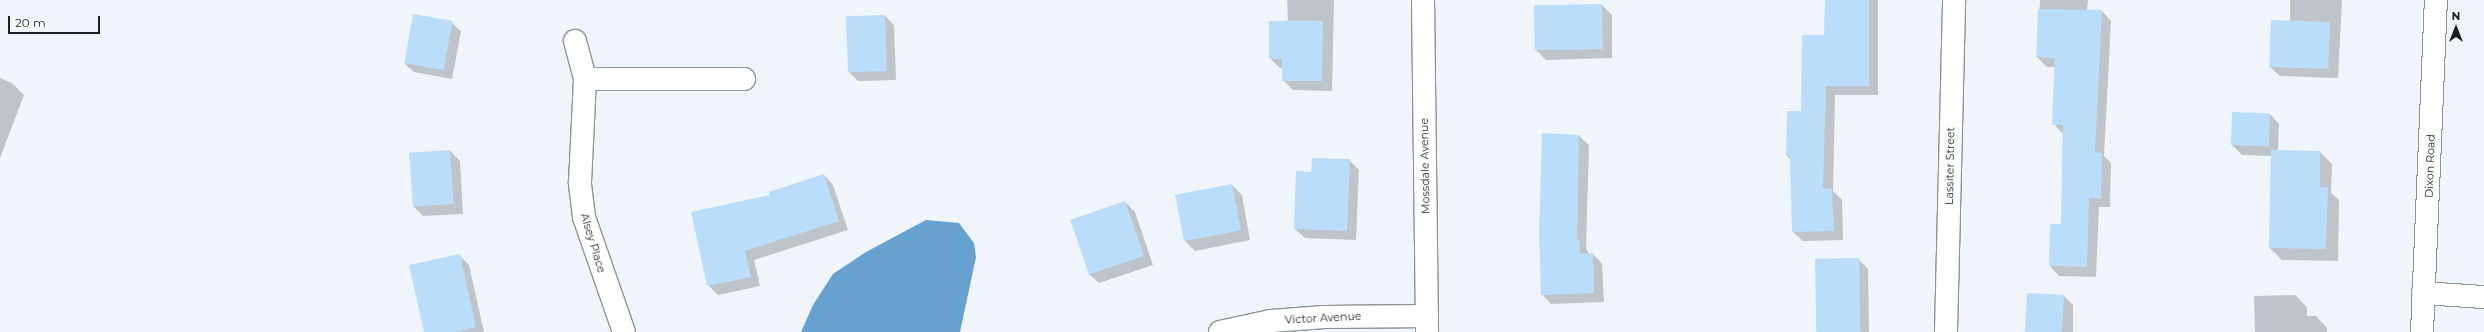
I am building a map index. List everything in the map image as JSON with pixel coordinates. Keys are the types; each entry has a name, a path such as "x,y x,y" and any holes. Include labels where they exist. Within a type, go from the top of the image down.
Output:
{"street":[{"name":"Mossdale Avenue","path":"1423,0 1427,324"},
{"name":"Lassiter Street","path":"1946,332 1954,0"},
{"name":"Dixon Road","path":"2422,332 2436,0"},
{"name":"Alsey Place","path":"575,41 585,79 580,182 584,217 624,332"},
{"path":"585,79 744,79"},
{"path":"2423,292 2484,297"},
{"name":"Victor Avenue","path":"1220,332 1271,321 1324,317 1427,324"}],"water":[{"path":"926,220 959,223 974,243 976,257 960,332 801,332 813,305 833,274 866,252"}],"building":[{"path":"1825,0 1869,0 1869,86 1826,86 1823,189 1832,189 1834,231 1792,232 1790,156 1786,156 1787,111 1801,111 1802,35 1824,35"},
{"path":"1602,4 1603,49 1535,50 1534,5"},
{"path":"2038,9 2102,10 2095,152 2102,153 2101,198 2089,198 2087,267 2049,266 2050,224 2061,224 2063,125 2052,125 2055,58 2036,57"},
{"path":"413,14 452,21 444,70 404,63"},
{"path":"885,15 887,71 848,72 846,16"},
{"path":"2271,20 2330,22 2328,69 2269,67"},
{"path":"1269,21 1323,21 1322,81 1282,81 1282,59 1269,59"},
{"path":"2232,112 2270,113 2269,146 2231,145"},
{"path":"1542,133 1579,135 1577,239 1579,239 1580,254 1593,253 1594,293 1541,295 1539,233"},
{"path":"450,150 454,204 413,207 409,153"},
{"path":"2271,150 2320,151 2320,187 2328,187 2326,249 2269,248"},
{"path":"1312,158 1350,159 1347,231 1294,229 1296,171 1311,172"},
{"path":"824,174 839,221 745,251 751,277 707,286 691,212 770,195 769,192"},
{"path":"1232,184 1241,230 1184,241 1175,195"},
{"path":"1125,201 1144,256 1089,275 1070,220"},
{"path":"460,254 476,327 455,332 424,332 409,265"},
{"path":"1859,258 1860,332 1816,332 1815,259"},
{"path":"2027,293 2064,295 2062,332 2025,332"}]}
